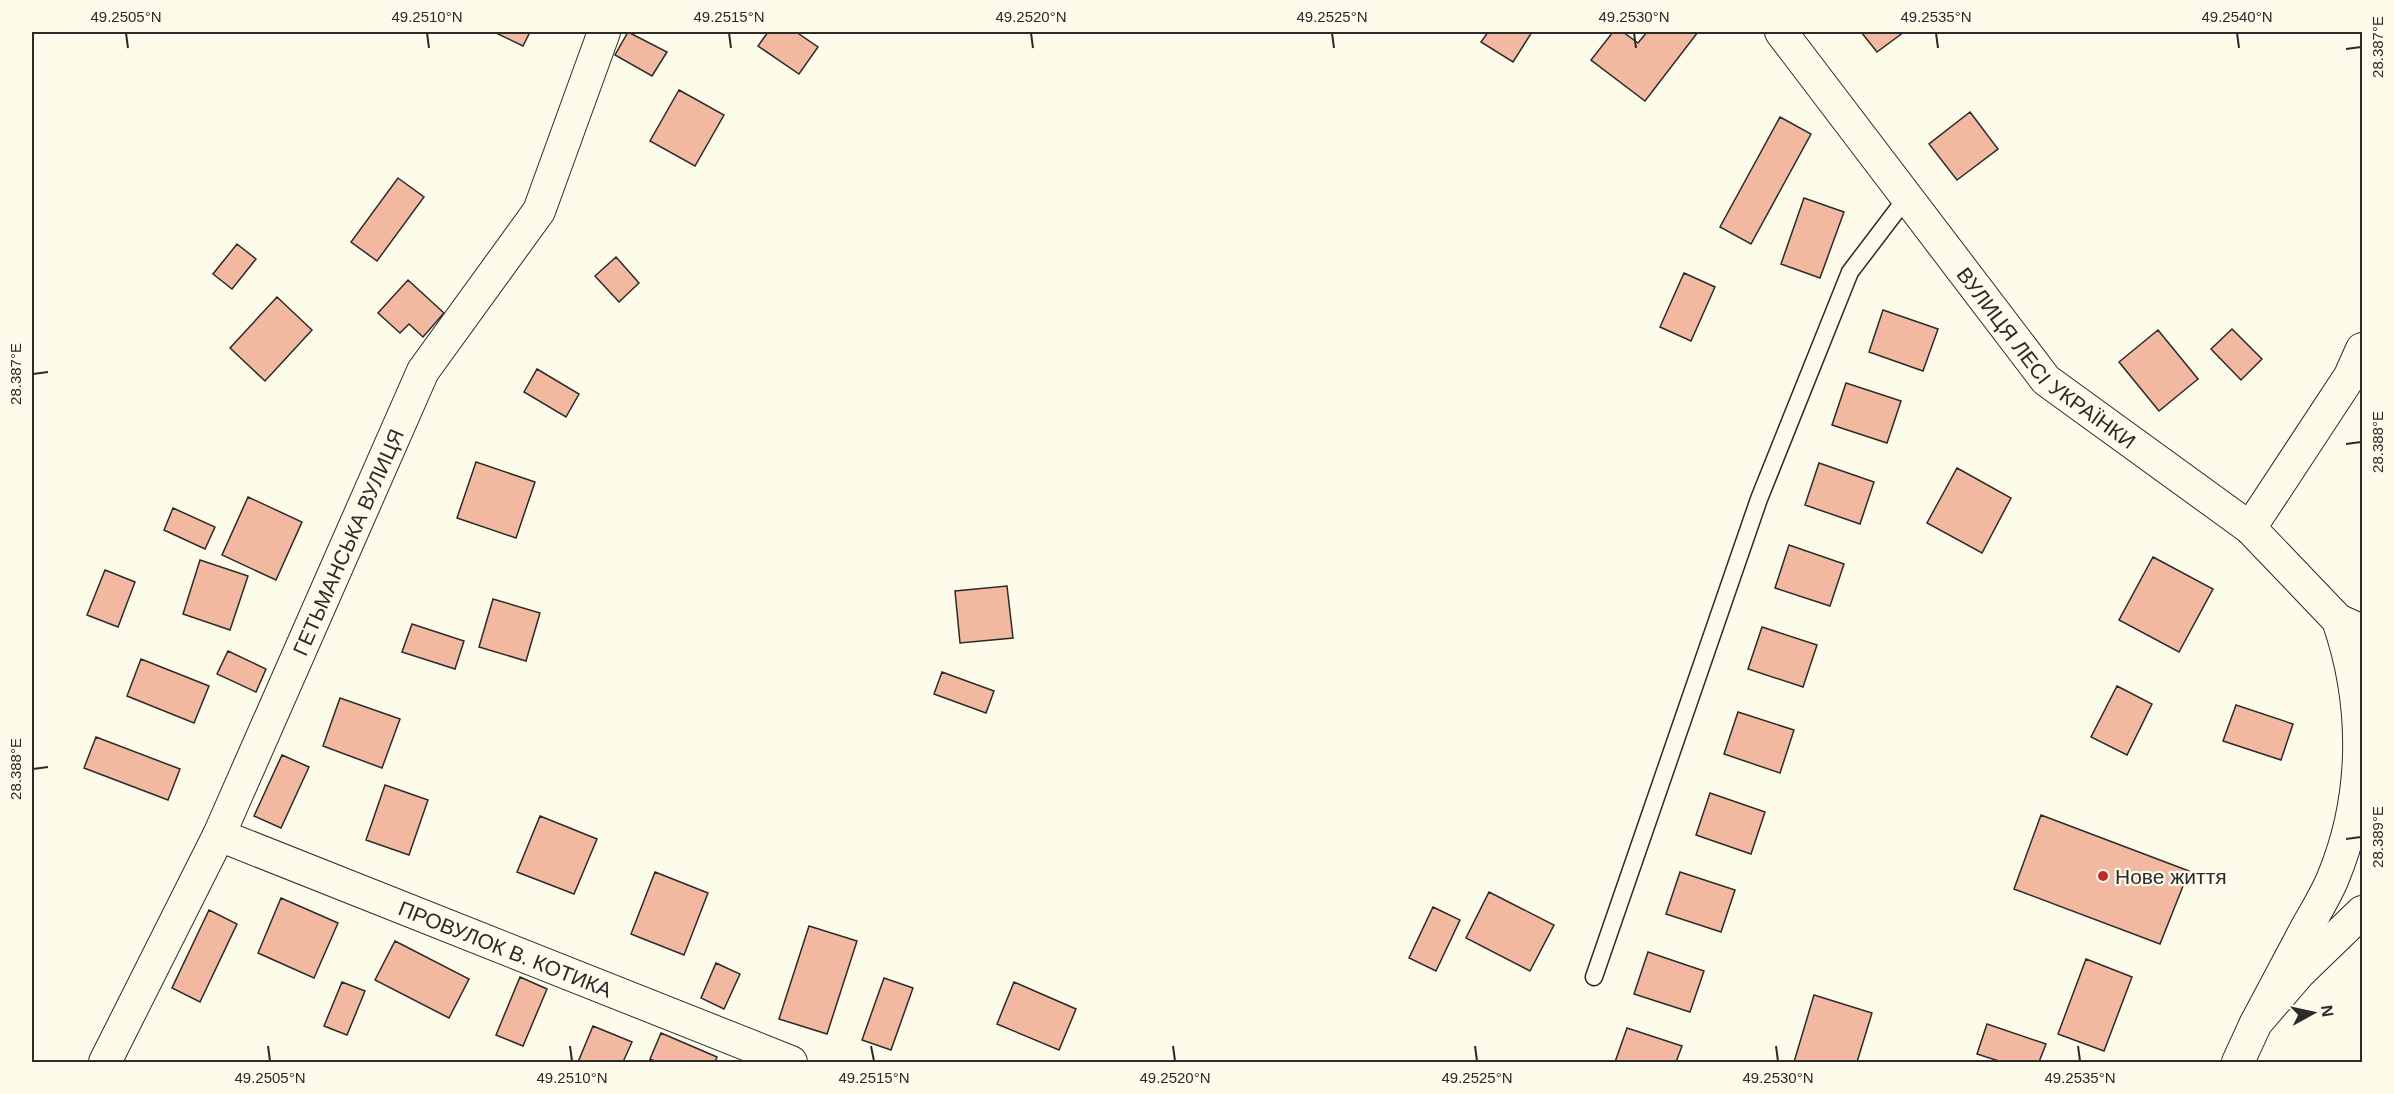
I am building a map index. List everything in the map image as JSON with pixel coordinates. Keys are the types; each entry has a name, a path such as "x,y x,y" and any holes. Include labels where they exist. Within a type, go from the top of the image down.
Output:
{"street":[{"name":"ГЕТЬМАНСЬКА ВУЛИЦЯ","path":"105,1062 219,835 423,371 539,211 604,32"},
{"name":"ВУЛИЦЯ ЛЕСІ УКРАЇНКИ","path":"1781,32 2046,380 2250,528 2350,625"},
{"path":"2250,528 2350,376 2362,349"},
{"path":"2238,1062 2256,1023 2333,879 2347,838 2355,798 2359,706 2352,660 2350,625"},
{"name":"ПРОВУЛОК В. КОТИКА","path":"219,835 791,1062"},
{"path":"2256,1023 2299,973 2362,912"}],"lane":[{"path":"1594,977 1759,499 1850,272 1907,197"}],"building":[{"path":"494,32 530,32 523,46"},
{"path":"628,32 667,52 652,76 615,55"},
{"path":"768,32 796,32 818,47 799,74 758,46"},
{"path":"1488,32 1532,32 1513,62 1481,42"},
{"path":"1613,32 1623,32 1638,43 1647,32 1698,32 1645,101 1591,60"},
{"path":"1861,32 1904,32 1877,52"},
{"path":"679,90 724,115 695,166 650,141"},
{"path":"1970,112 1998,149 1957,180 1929,144"},
{"path":"1780,117 1811,134 1751,244 1720,227"},
{"path":"398,178 424,197 377,261 351,242"},
{"path":"1804,198 1844,212 1820,278 1781,264"},
{"path":"237,244 256,259 232,289 213,274"},
{"path":"616,257 639,283 619,302 595,276"},
{"path":"1684,273 1715,287 1691,341 1660,327"},
{"path":"408,280 444,313 423,337 409,324 400,333 378,313"},
{"path":"277,297 312,330 265,381 230,348"},
{"path":"1883,310 1938,329 1923,371 1869,352"},
{"path":"2232,329 2262,359 2241,380 2211,349"},
{"path":"2158,330 2198,379 2159,411 2119,362"},
{"path":"537,369 579,394 566,417 524,392"},
{"path":"1846,383 1901,401 1887,443 1832,425"},
{"path":"476,462 535,482 516,538 457,518"},
{"path":"1819,463 1874,482 1860,524 1805,505"},
{"path":"1957,468 2011,498 1982,553 1927,523"},
{"path":"248,497 302,522 276,580 222,555"},
{"path":"173,508 215,527 205,549 164,530"},
{"path":"1789,545 1844,564 1830,606 1775,588"},
{"path":"2153,557 2213,589 2179,652 2119,620"},
{"path":"200,560 248,576 230,630 183,614"},
{"path":"105,570 135,582 118,627 87,615"},
{"path":"1007,586 1013,638 960,643 955,591"},
{"path":"493,599 540,613 526,661 479,647"},
{"path":"412,624 464,641 455,669 402,652"},
{"path":"1762,627 1817,645 1803,687 1748,669"},
{"path":"228,651 266,669 256,692 217,674"},
{"path":"141,659 209,686 194,723 127,696"},
{"path":"942,672 994,691 986,713 934,694"},
{"path":"2117,686 2152,704 2127,755 2091,737"},
{"path":"340,698 400,719 382,768 323,746"},
{"path":"2236,705 2293,724 2281,760 2223,741"},
{"path":"1738,712 1794,730 1780,773 1724,754"},
{"path":"96,737 180,769 168,800 84,768"},
{"path":"282,755 309,767 281,828 254,816"},
{"path":"385,785 428,800 409,855 366,840"},
{"path":"1710,793 1765,812 1751,854 1696,835"},
{"name":"Нове життя","path":"2041,815 2189,871 2160,944 2014,889"},
{"path":"540,816 597,839 574,894 517,872"},
{"path":"655,872 708,893 684,955 631,934"},
{"path":"1680,872 1735,890 1721,932 1666,914"},
{"path":"1489,892 1554,925 1530,971 1466,938"},
{"path":"281,898 338,923 314,978 258,953"},
{"path":"1433,907 1460,920 1436,971 1409,958"},
{"path":"209,910 237,924 200,1002 172,988"},
{"path":"809,926 857,941 827,1034 779,1019"},
{"path":"395,941 469,979 449,1018 375,980"},
{"path":"1648,952 1704,971 1690,1012 1634,994"},
{"path":"2086,959 2132,977 2104,1051 2058,1034"},
{"path":"716,963 740,974 724,1009 701,998"},
{"path":"520,977 547,989 523,1046 496,1035"},
{"path":"884,978 913,988 891,1050 862,1040"},
{"path":"342,982 365,991 347,1035 324,1026"},
{"path":"1014,982 1076,1009 1059,1050 997,1024"},
{"path":"1814,995 1872,1013 1857,1062 1794,1062"},
{"path":"1987,1024 2046,1044 2039,1062 2002,1062 1977,1054"},
{"path":"593,1026 632,1042 623,1062 578,1062"},
{"path":"1627,1028 1682,1046 1676,1062 1615,1062"},
{"path":"661,1033 717,1057 715,1062 657,1062 650,1059"}],"place":[{"name":"Нове життя","path":"2103,876"}]}
